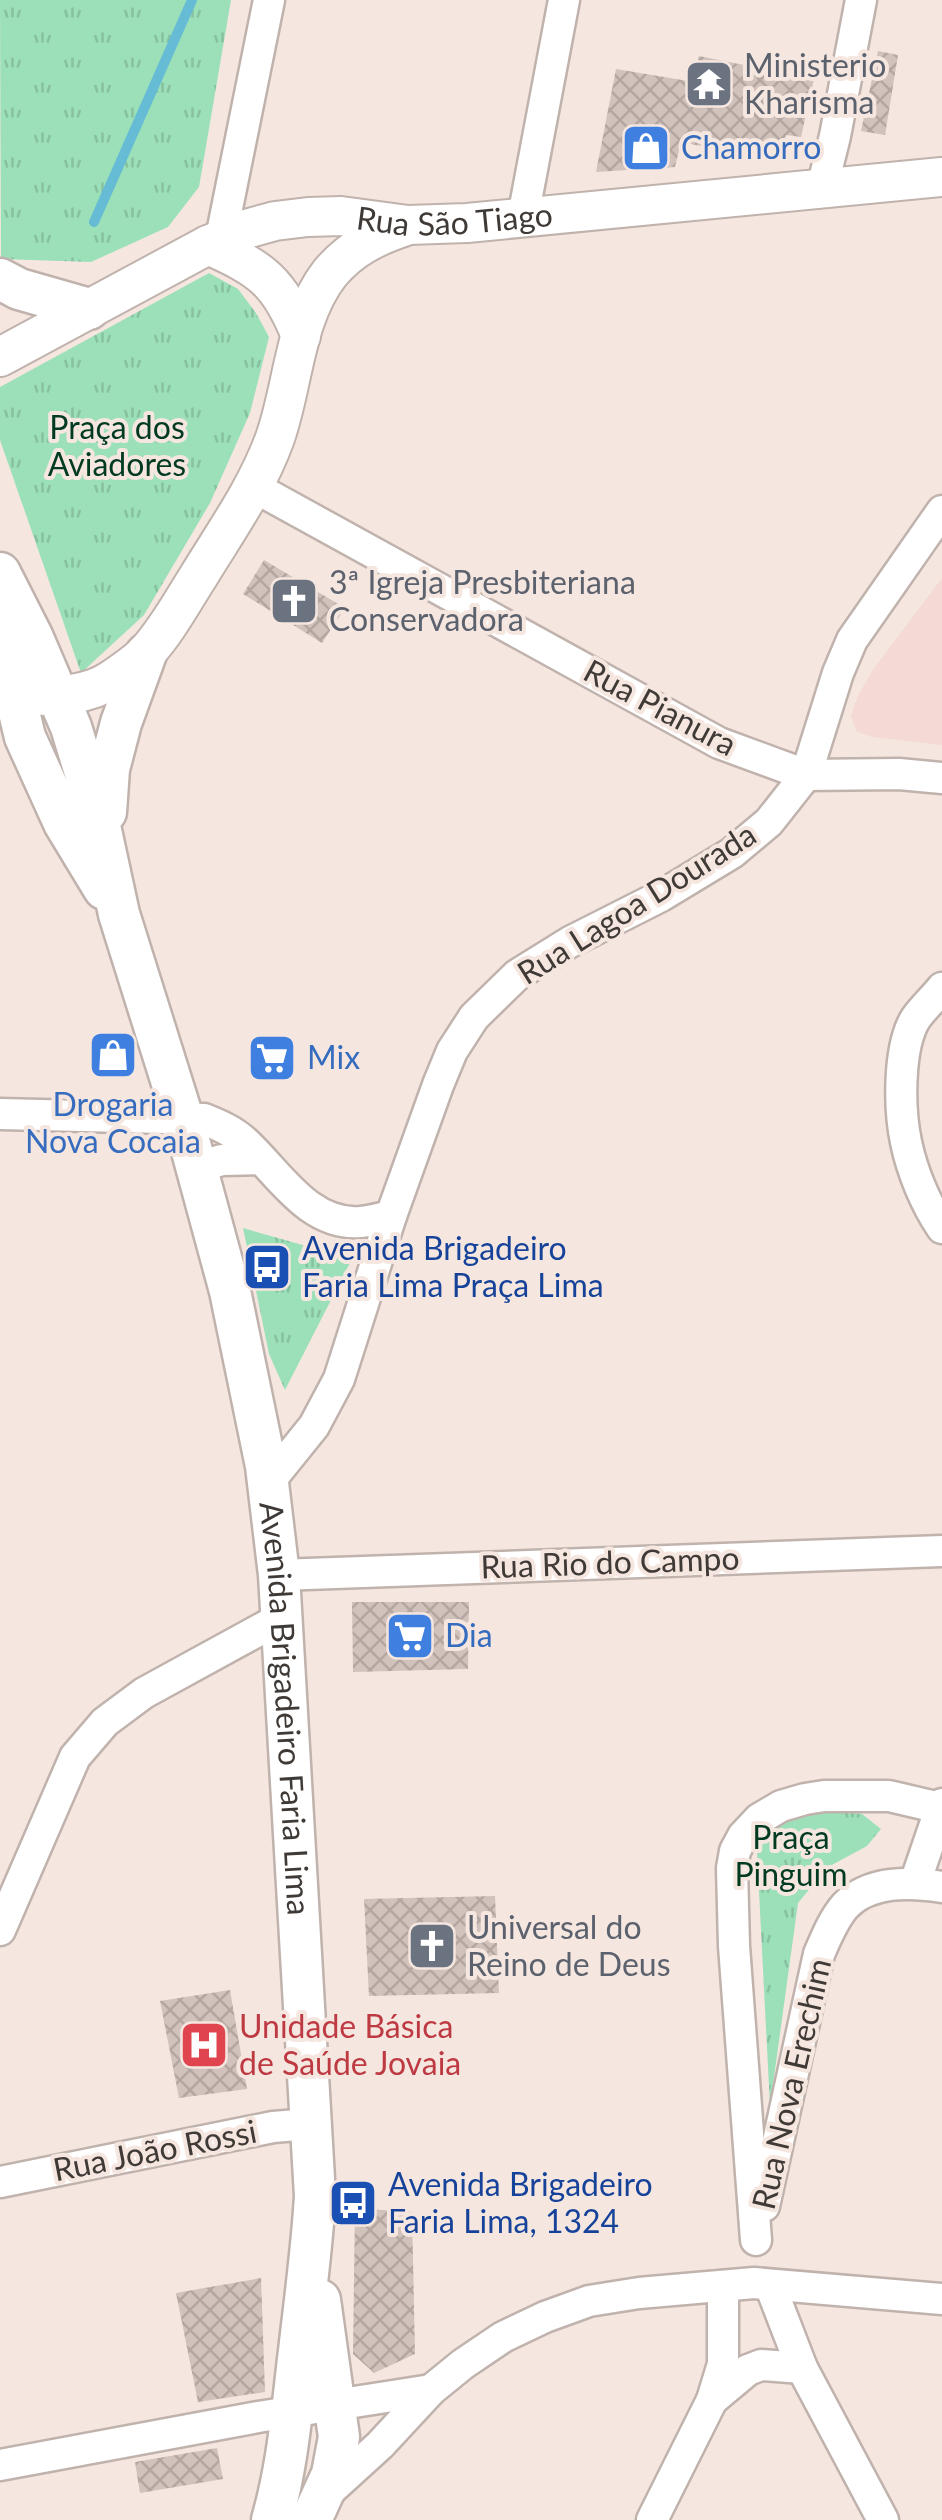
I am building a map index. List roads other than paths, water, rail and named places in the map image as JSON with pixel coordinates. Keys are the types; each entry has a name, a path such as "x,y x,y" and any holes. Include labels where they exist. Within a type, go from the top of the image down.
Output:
{"main road":[{"path":"0,279 20,290 88,309"},
{"name":"Avenida Brigadeiro Faria Lima","path":"0,573 71,728 98,812 119,914 183,1118 230,1291 268,1483 279,1575 316,2196 294,2411 283,2481 272,2520"},
{"name":"Avenida Brigadeiro Faria Lima","path":"0,633 25,738 64,823 119,914"},
{"path":"104,841 109,769 146,654"},
{"path":"312,2240 339,2437 332,2474 316,2509"}],"street":[{"path":"269,0 215,241 269,278 288,303 301,336"},
{"path":"523,217 564,0"},
{"path":"822,188 861,0"},
{"name":"Rua São Tiago","path":"0,357 215,241 275,221 341,216 408,225 942,177"},
{"path":"14,692 57,695 108,683 146,654 254,487 275,436 310,310 328,276 348,254 375,237 408,225"},
{"name":"Rua Pianura","path":"254,487 719,743 806,775"},
{"path":"942,511 852,640 806,775 898,774 942,778"},
{"name":"Rua Lagoa Dourada","path":"268,1483 314,1426 338,1379 438,1085 452,1052 474,1017 517,975 732,853 769,822 806,775"},
{"path":"942,988 915,1020 905,1051 902,1087 906,1140 920,1185 942,1228"},
{"path":"0,1114 204,1119 244,1141 288,1190 310,1206 332,1217 356,1222 391,1216"},
{"path":"197,1167 222,1160 261,1159"},
{"name":"Rua Rio do Campo","path":"279,1575 942,1550"},
{"path":"0,1930 75,1757 105,1722 144,1693 281,1618"},
{"path":"756,2240 734,1946 734,1851 758,1819 782,1806 824,1796 889,1796 941,1806 928,1885"},
{"name":"Rua Nova Erechim","path":"883,2520 762,2284 756,2240 819,1954 833,1924 847,1904 866,1892 888,1885 928,1885"},
{"name":"Rua João Rossi","path":"0,2182 310,2124"},
{"path":"283,2481 316,2509 431,2390 463,2364 503,2338 589,2302 639,2292 762,2284 942,2299"},
{"path":"652,2520 712,2400 723,2364 723,2286"},
{"path":"712,2400 748,2370 761,2365 802,2368"},
{"path":"0,2465 431,2390"}],"waterway":[{"path":"94,222 192,0"}],"place":[{"name":"Ministerio Kharisma","path":"709,84"},
{"name":"Chamorro","path":"646,148"},
{"name":"3ª Igreja Presbiteriana Conservadora","path":"294,601"},
{"name":"Drogaria Nova Cocaia","path":"113,1055"},
{"name":"Mix","path":"272,1058"},
{"name":"Avenida Brigadeiro Faria Lima Praça Lima","path":"267,1267"},
{"name":"Dia","path":"410,1636"},
{"name":"Universal do Reino de Deus","path":"432,1946"},
{"name":"Unidade Básica de Saúde Jovaia","path":"204,2045"},
{"name":"Avenida Brigadeiro Faria Lima, 1324","path":"353,2203"}],"park label":[{"name":"Praça dos Aviadores","path":"117,446"},
{"name":"Praça Pinguim","path":"791,1856"}]}
